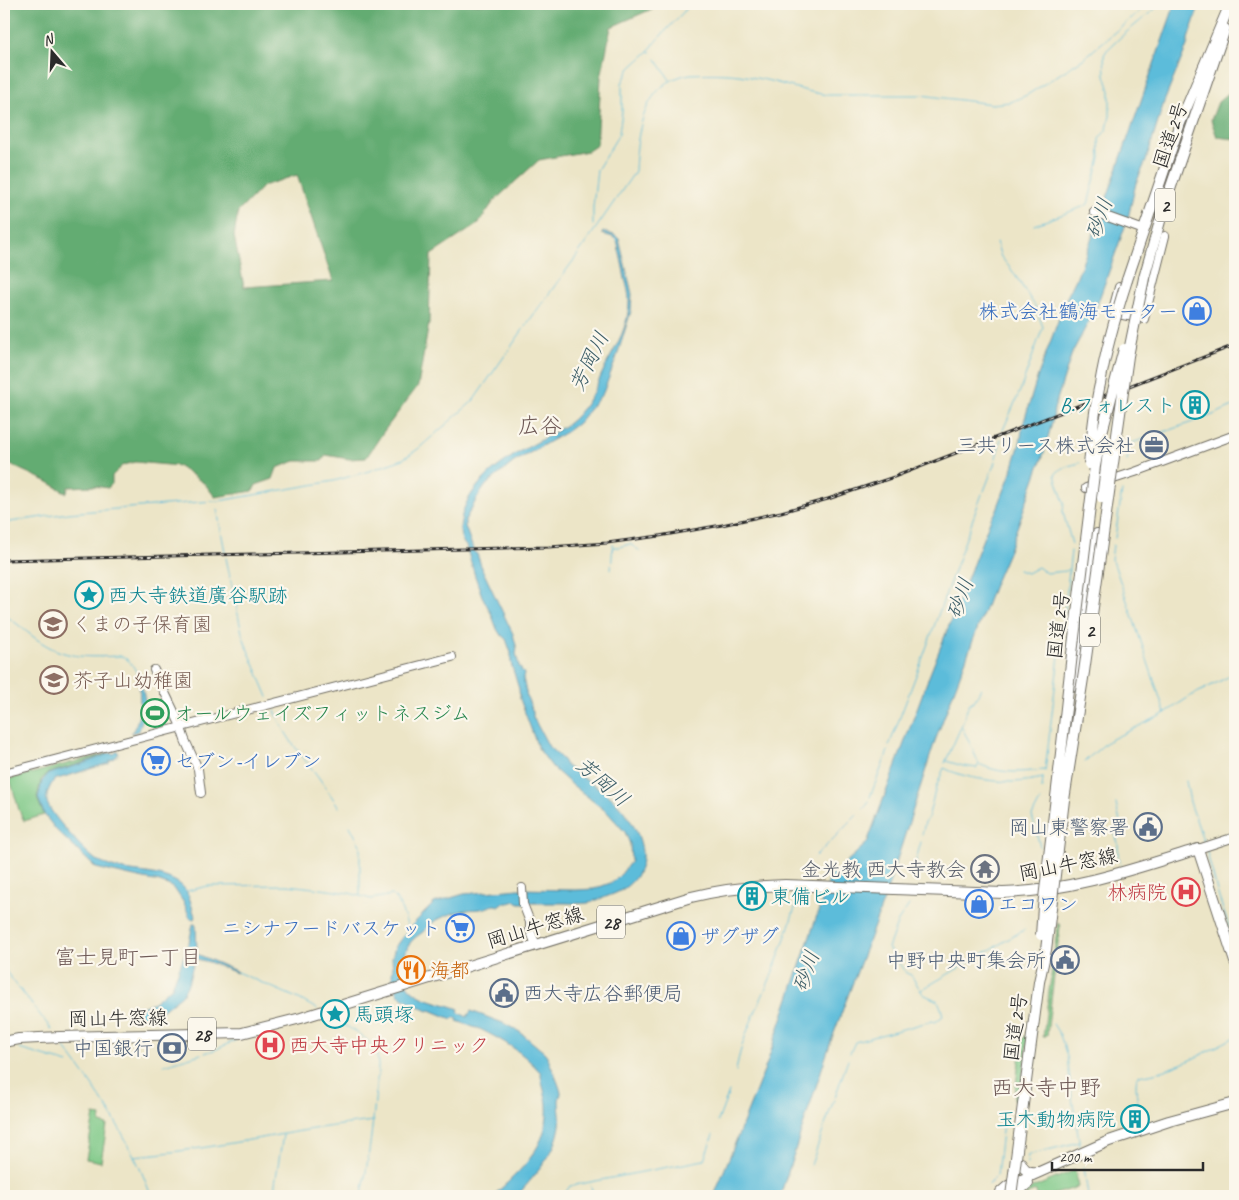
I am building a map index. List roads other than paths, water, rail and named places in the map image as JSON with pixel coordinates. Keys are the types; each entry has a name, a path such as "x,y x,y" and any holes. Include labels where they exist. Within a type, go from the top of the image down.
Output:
{"main road":[{"path":"1108,502 1117,469 1145,282 1155,256 1192,134 1210,88 1231,4"},
{"path":"1085,545 1089,465 1094,418 1099,385 1123,283 1144,230 1180,122 1231,4"},
{"name":"国道2号","path":"1038,982 1046,950 1064,800 1084,672 1128,356 1164,207 1192,134"},
{"name":"国道2号","path":"1006,1188 1038,982 1043,907 1095,466 1113,386 1145,282"},
{"path":"1060,712 1075,666 1115,407 1128,356"},
{"path":"1080,722 1079,666 1101,467 1113,386"},
{"path":"1202,847 1235,962"},
{"name":"岡山牛窓線","path":"4,1042 19,1039 60,1037 242,1033 301,1018 664,905 706,894 760,886 785,885 1003,893 1038,891 1121,873 1202,847"},
{"path":"1006,1188 1039,1171 1109,1141 1169,1120 1235,1103"},
{"path":"1006,1188 1028,1183 1144,1135 1235,1110"},
{"path":"1021,1162 1024,1169 1029,1172 1039,1171"},
{"path":"1017,1196 1022,1187 1028,1183"}],"street":[{"path":"1096,212 1144,230"},
{"path":"1123,283 1112,313 1144,319 1165,236"},
{"path":"1086,488 1136,472 1235,435"},
{"path":"4,773 447,660"},
{"path":"154,670 171,704 198,769 201,793"},
{"path":"1202,847 1235,836"},
{"path":"522,888 523,904 536,945"}],"water":[{"name":"砂川","path":"1175,4 1200,4 1188,43 1164,102 1146,161 1136,183 1128,218 1096,308 1072,353 1054,409 1044,453 1009,550 935,741 885,897 831,1041 780,1196 714,1196 767,1063 830,877 867,843 928,679 991,518 996,512 1012,470 1038,375 1103,209"},
{"path":"603,232 614,235 619,239 632,294 631,311 603,393 578,423 514,462 486,485 465,520 465,526 474,552 477,554 483,571 513,634 519,666 524,674 523,678 533,717 549,747 563,760 567,767 606,793 626,815 635,828 640,841 642,855 640,868 633,880 620,891 588,903 519,903 516,901 503,903 499,906 466,910 447,915 434,922 412,940 406,951 403,963 405,981 413,991 429,1000 459,1009 458,1012 467,1017 471,1011 503,1023 520,1032 545,1053 557,1080 561,1093 559,1100 560,1123 553,1149 542,1166 517,1196 493,1196 514,1177 539,1145 547,1119 547,1104 541,1073 520,1053 496,1037 457,1021 458,1019 454,1017 452,1019 430,1010 428,1011 398,994 393,983 392,958 395,947 406,932 434,903 464,894 518,889 594,889 613,882 631,861 630,844 625,832 608,813 553,768 538,748 520,699 511,663 511,653 506,639 497,629 482,596 460,531 464,508 470,496 488,475 511,457 557,431 583,409 618,342 625,327 629,295 617,241 613,237 602,234"},
{"path":"138,677 140,677 146,705 139,731 131,733 139,713"},
{"path":"117,751 119,753 109,763 54,780 47,796 49,807 84,850 97,861 116,868 154,874 173,880 181,885 188,895 195,916 194,919 190,918 184,903 170,886 160,882 96,868 56,830 44,814 38,798 42,781 48,774 110,753 114,754"},
{"path":"193,924 196,926 197,954 237,973 197,959 182,995 153,1018 126,1016 125,1014 139,1006 142,1007 154,1002 172,987 189,943"}],"waterway":[{"path":"651,52 649,51 656,41 691,4"},
{"path":"4,523 68,513 225,500 334,481 403,459 418,449 473,401 576,257 634,173 638,140 646,110 652,98 662,87 674,79 690,74 732,74 828,95 921,95 992,104 1010,102 1027,95 1083,59 1148,4"},
{"name":"砂川","path":"1034,225 1088,204 1100,158 1099,139 1107,129 1110,116 1110,91 1105,75 1104,55 1123,35 1156,8 1154,4"},
{"path":"593,225 597,170 619,133 622,112 622,83 630,68 649,51"},
{"path":"656,59 670,80"},
{"path":"997,242 1001,257 1035,306 1043,327 1020,391 1003,430"},
{"path":"1129,444 1213,415 1235,405"},
{"path":"984,491 1001,439"},
{"path":"1127,461 1130,444"},
{"path":"1072,544 1063,511 1064,503 1055,475 1063,468 1080,463"},
{"path":"1115,538 1122,491"},
{"name":"砂川","path":"889,746 982,494"},
{"path":"217,509 225,552"},
{"path":"611,570 613,544"},
{"path":"613,547 630,544 640,551"},
{"path":"1113,545 1111,560 1113,561 1165,713"},
{"path":"1018,570 1027,573 1038,567 1046,573 1066,571 1069,569 1071,551"},
{"path":"226,558 242,633 268,697"},
{"path":"1062,637 1069,570"},
{"path":"4,615 46,645 66,654 87,657 124,657 132,665 139,678"},
{"path":"1045,771 1060,647"},
{"path":"1085,761 1108,741 1162,715 1189,697 1235,672"},
{"path":"945,763 969,704 975,700 981,688"},
{"path":"275,711 290,739 339,807"},
{"path":"962,728 979,764"},
{"path":"870,797 888,751"},
{"path":"946,761 977,768 979,764 1004,771 1045,770"},
{"path":"922,835 936,787 944,768 968,777 994,781 1015,782 1043,778"},
{"path":"1042,789 1043,778"},
{"path":"1186,781 1190,802 1204,843"},
{"path":"814,858 869,801"},
{"path":"1040,801 1032,816 1040,847"},
{"path":"1116,804 1121,827 1114,830 1122,868"},
{"path":"350,826 360,845 360,895"},
{"path":"915,877 916,860 921,842"},
{"path":"1206,849 1219,898 1235,944"},
{"path":"187,891 208,886 287,885 349,893 371,899 392,895 400,906 409,929"},
{"path":"736,1071 746,1034 776,965 798,898"},
{"path":"850,1053 855,1042 932,1021 935,1022 943,1016 938,1001 923,994 911,975 906,973 888,948 898,921 909,905"},
{"path":"921,990 1024,930"},
{"path":"4,969 52,1030"},
{"path":"237,972 299,999 317,1009"},
{"path":"328,1015 353,1030 371,1044 376,1053 378,1063 362,1196"},
{"path":"1053,1024 1060,1035 1067,1056 1080,1146"},
{"path":"1143,1122 1137,1093 1137,1076 1176,1066 1235,1037"},
{"path":"205,1053 236,1040"},
{"path":"60,1041 87,1077 123,1135 151,1196"},
{"path":"19,1049 68,1063"},
{"path":"164,1065 201,1054"},
{"path":"811,1165 848,1060"},
{"path":"718,1121 729,1092"},
{"path":"134,1156 202,1148 313,1129 374,1121"},
{"path":"989,1184 997,1176 1003,1122"},
{"path":"273,1196 283,1135"},
{"path":"563,1196 570,1186 704,1160 713,1135"},
{"path":"1027,1163 1028,1155 1079,1142"},
{"path":"1084,1167 1088,1196"},
{"path":"591,1186 593,1196"}],"railway":[{"path":"4,560 549,547 607,543 722,525 828,499 894,477 1235,345"}],"place":[{"name":"株式会社鶴海モーター","path":"1197,311"},
{"name":"B.フォレスト","path":"1195,405"},
{"name":"三共リース株式会社","path":"1154,445"},
{"name":"西大寺鉄道廣谷駅跡","path":"89,595"},
{"name":"くまの子保育園","path":"53,624"},
{"name":"芥子山幼稚園","path":"54,680"},
{"name":"オールウェイズフィットネスジム","path":"155,713"},
{"name":"セブン-イレブン","path":"156,761"},
{"name":"岡山東警察署","path":"1148,827"},
{"name":"金光教 西大寺教会","path":"985,869"},
{"name":"林病院","path":"1186,892"},
{"name":"東備ビル","path":"752,896"},
{"name":"エコワン","path":"979,904"},
{"name":"ニシナフードバスケット","path":"460,928"},
{"name":"ザグザグ","path":"681,936"},
{"name":"中野中央町集会所","path":"1065,960"},
{"name":"海都","path":"411,970"},
{"name":"西大寺広谷郵便局","path":"504,993"},
{"name":"馬頭塚","path":"335,1014"},
{"name":"西大寺中央クリニック","path":"270,1045"},
{"name":"中国銀行","path":"172,1048"},
{"name":"玉木動物病院","path":"1135,1119"}],"district":[{"name":"広谷","path":"540,425"},
{"name":"富士見町一丁目","path":"128,957"},
{"name":"西大寺中野","path":"1046,1087"}],"water label":[{"name":"芳岡川","path":"589,361"},
{"name":"芳岡川","path":"603,782"}]}
